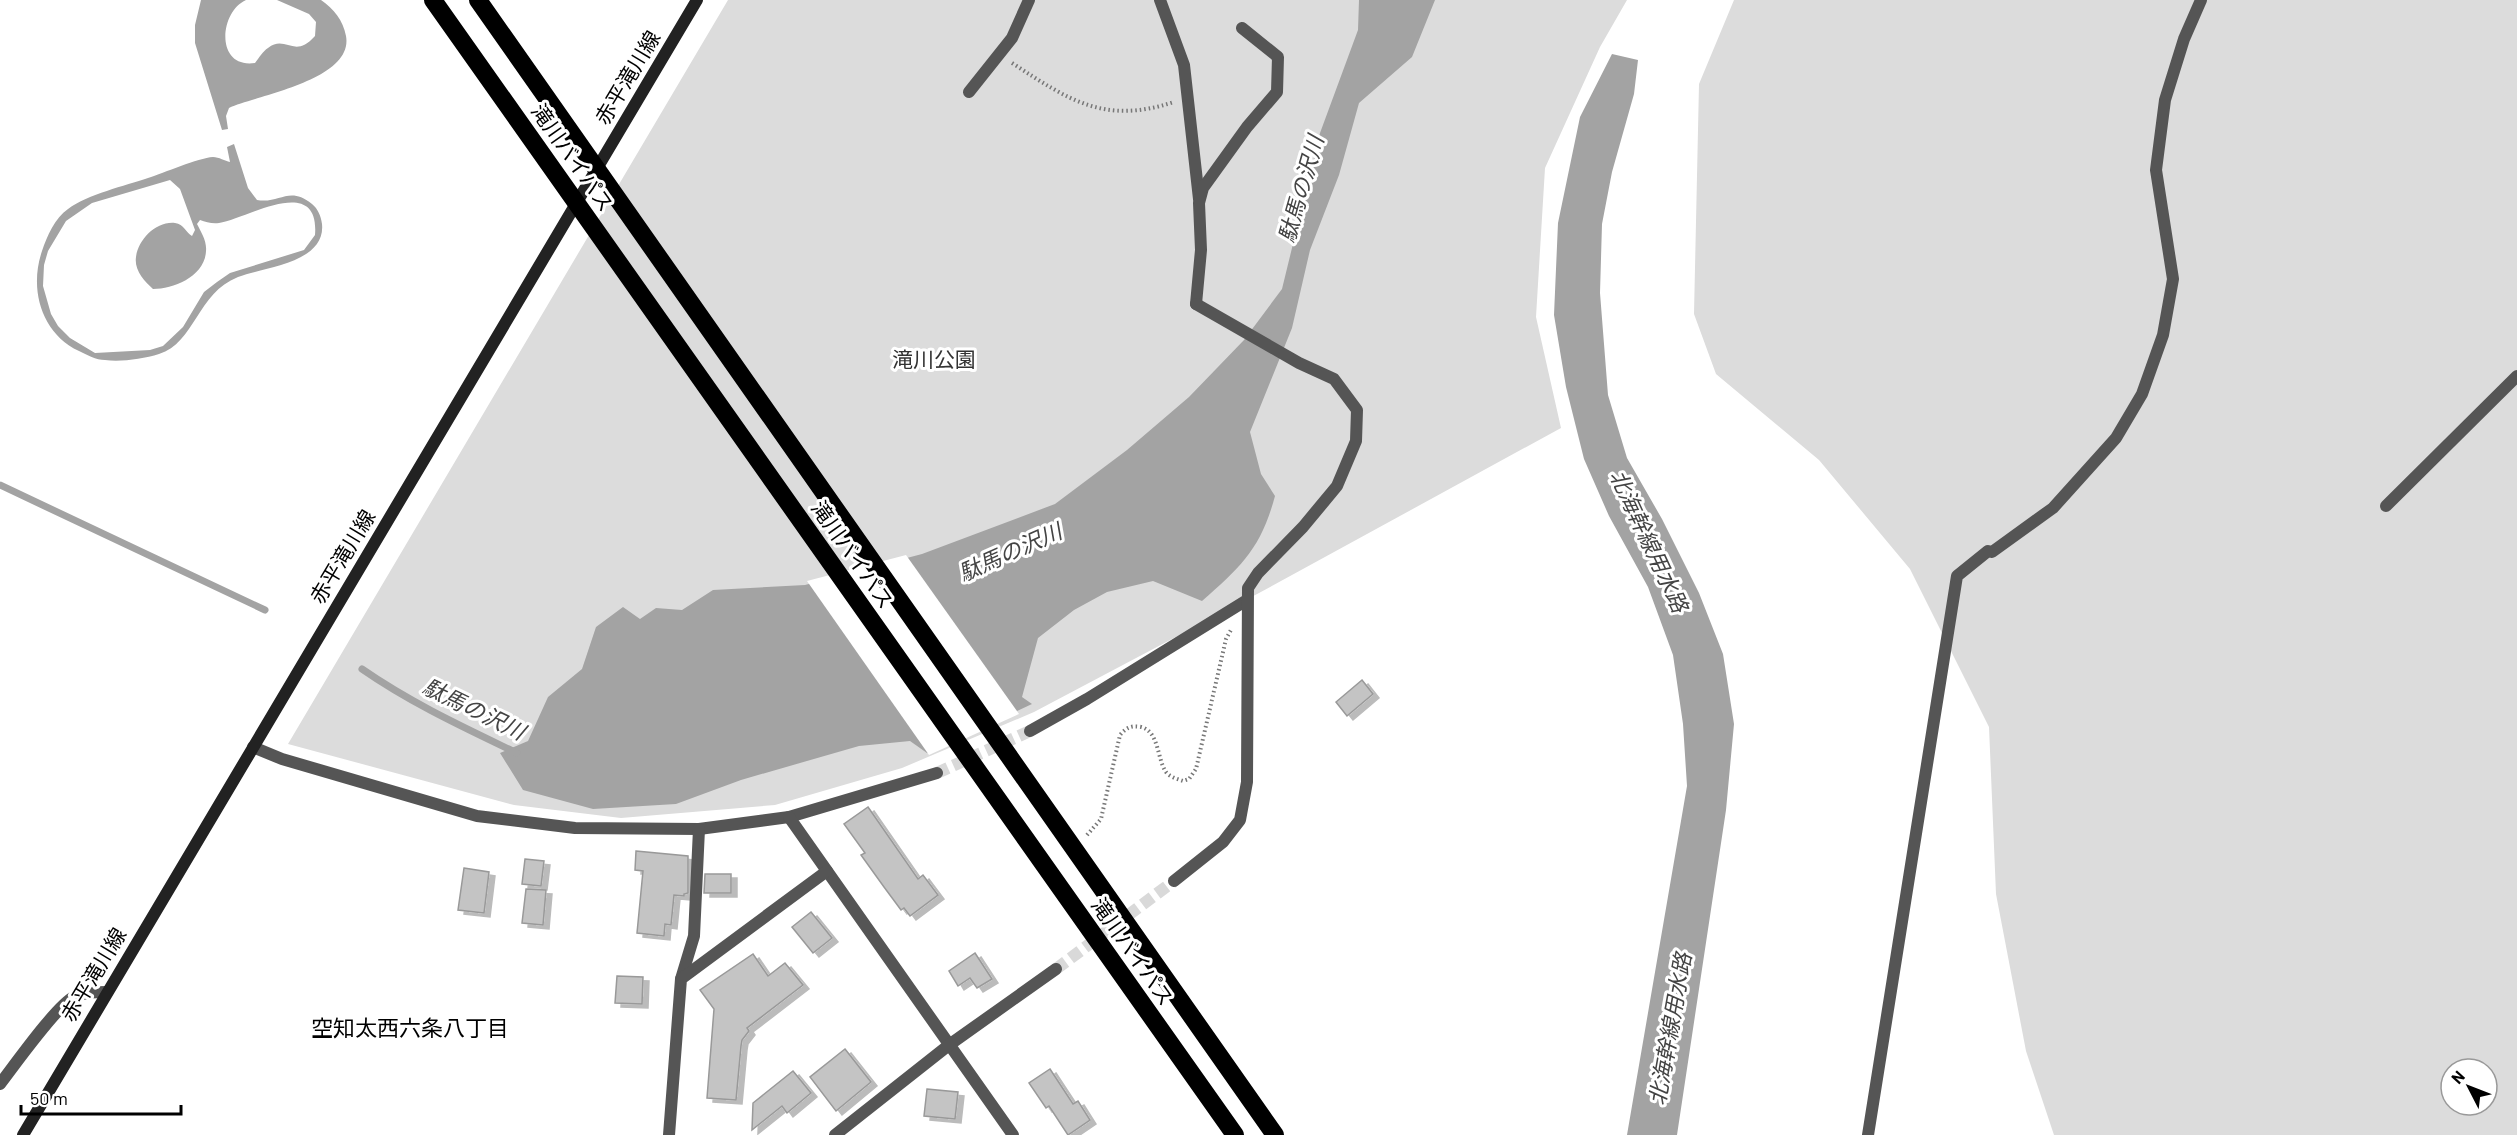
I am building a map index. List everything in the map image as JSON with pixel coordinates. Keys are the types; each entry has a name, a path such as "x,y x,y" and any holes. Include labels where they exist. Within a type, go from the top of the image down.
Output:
{"highway":[{"name":"滝川バイパス","path":"433,0 1234,1135"},
{"name":"滝川バイパス","path":"478,0 1275,1135"}],"main road":[{"name":"赤平滝川線","path":"23,1135 697,0"}],"street":[{"path":"969,92 1012,38 1029,0"},
{"path":"1160,0 1184,65 1199,203 1201,250 1196,304 1299,363 1334,379 1357,410 1356,441 1337,486 1303,527 1258,573 1248,588 1247,782 1240,820 1223,842 1174,881"},
{"path":"1868,1135 1880,1074 1957,576 1988,551 1992,552 2053,508 2116,438 2142,394 2163,335 2173,279 2156,170 2165,100 2184,39 2201,0"},
{"path":"1199,203 1203,188 1247,127 1277,92 1278,57 1242,28"},
{"path":"2386,506 2517,376"},
{"path":"1030,730 1087,699 1247,600"},
{"path":"253,747 282,759 477,816 575,828 699,829 789,817 938,773"},
{"path":"789,817 1013,1135"},
{"path":"669,1135 681,979 694,936 699,829"},
{"path":"681,979 827,871"},
{"path":"836,1135 949,1045 1056,969"},
{"path":"0,1084 60,1009 72,998 90,992 106,992"}],"path":[{"path":"999,54 1063,97 1105,111 1153,108 1187,97"},
{"path":"1088,835 1101,819 1120,735 1126,728 1135,726 1146,728 1153,736 1166,771 1173,777 1183,782 1189,779 1196,769 1226,639 1231,629"}],"green space":[{"name":"滝川公園","path":"728,0 1627,0 1600,47 1545,168 1536,317 1561,428 1259,593 1034,712 902,768 775,805 621,818 514,805 288,744"},
{"path":"1734,0 2517,0 2517,1135 2054,1135 2026,1051 1996,894 1989,727 1910,569 1819,460 1716,374 1694,314 1699,84"}],"water":[{"path":"201,0 246,0 237,6 230,16 225,38 227,49 242,63 255,63 264,51 274,44 296,47 308,43 315,36 316,22 309,14 277,0 321,0 326,3 343,25 346,36 344,51 335,64 320,75 301,84 229,108 226,116 228,129 222,130 195,43 195,25"},
{"path":"1359,0 1435,0 1412,57 1359,103 1339,175 1310,250 1292,328 1250,432 1261,474 1275,496 1256,543 1228,577 1202,601 1153,581 1107,592 1074,610 1038,638 1022,697 1032,704 927,753 910,741 859,746 741,780 676,804 593,809 523,790 500,753 528,741 548,697 582,669 596,627 623,607 640,619 656,608 682,610 713,590 805,585 922,554 1055,504 1127,450 1189,397 1244,340 1282,289 1320,133 1358,30"},
{"name":"北海幹線用水路","path":"1612,54 1638,60 1634,94 1612,172 1602,224 1600,293 1608,395 1627,458 1662,519 1699,593 1723,654 1734,724 1726,810 1677,1135 1627,1135 1687,786 1683,724 1673,655 1648,587 1609,516 1584,459 1566,387 1554,315 1558,223 1580,117"},
{"path":"234,144 248,188 257,200 272,200 291,195 304,199 314,206 322,224 321,237 314,247 291,261 238,277 224,284 204,305 181,340 159,354 132,360 102,360 88,356 66,343 55,333 41,308 37,280 38,265 44,245 59,217 86,199 190,163 213,157 230,162 227,147","holes":["170,180 180,189 195,230 192,236 181,225 168,223 149,233 137,251 138,271 153,289 179,284 200,267 206,251 197,224 200,220 219,223 263,208 294,202 306,206 313,216 315,235 304,250 230,273 217,282 204,292 183,327 163,346 150,350 95,353 70,338 58,326 51,314 43,286 44,265 48,251 66,221 92,203"]}],"pier":[{"path":"906,555 1019,714 929,755 807,581"}],"building":[{"path":"1362,680 1373,694 1347,716 1336,702"},
{"path":"868,807 918,879 923,875 938,895 910,916 904,908 901,910 861,855 865,853 844,824"},
{"path":"636,851 688,856 688,893 684,896 674,895 671,925 665,924 664,936 637,933 643,871 635,870"},
{"path":"525,859 544,861 541,886 522,884"},
{"path":"464,868 489,872 484,913 458,910"},
{"path":"705,874 731,874 731,893 704,893"},
{"path":"526,889 546,890 543,925 522,923"},
{"path":"811,912 832,938 813,953 792,927"},
{"path":"975,953 992,979 977,988 970,978 958,986 949,971"},
{"path":"753,954 768,976 785,963 803,985 747,1028 749,1031 742,1040 741,1046 736,1100 707,1098 714,1009 700,990"},
{"path":"617,976 643,977 642,1004 615,1003"},
{"path":"845,1049 871,1082 836,1111 810,1077"},
{"path":"1050,1069 1073,1104 1078,1101 1090,1120 1068,1135 1049,1106 1046,1108 1029,1083"},
{"path":"793,1071 811,1093 787,1113 782,1106 752,1130 753,1103"},
{"path":"927,1089 958,1092 955,1119 924,1116"}],"waterway":[{"name":"駄馬の沢川","path":"0,485 265,610"},
{"name":"駄馬の沢川","path":"362,669 418,704 517,753"}],"tunnel":[{"path":"937,773 1030,731"},
{"path":"1056,969 1174,881"}],"district":[{"name":"空知太西六条八丁目","path":"410,1028"}]}
